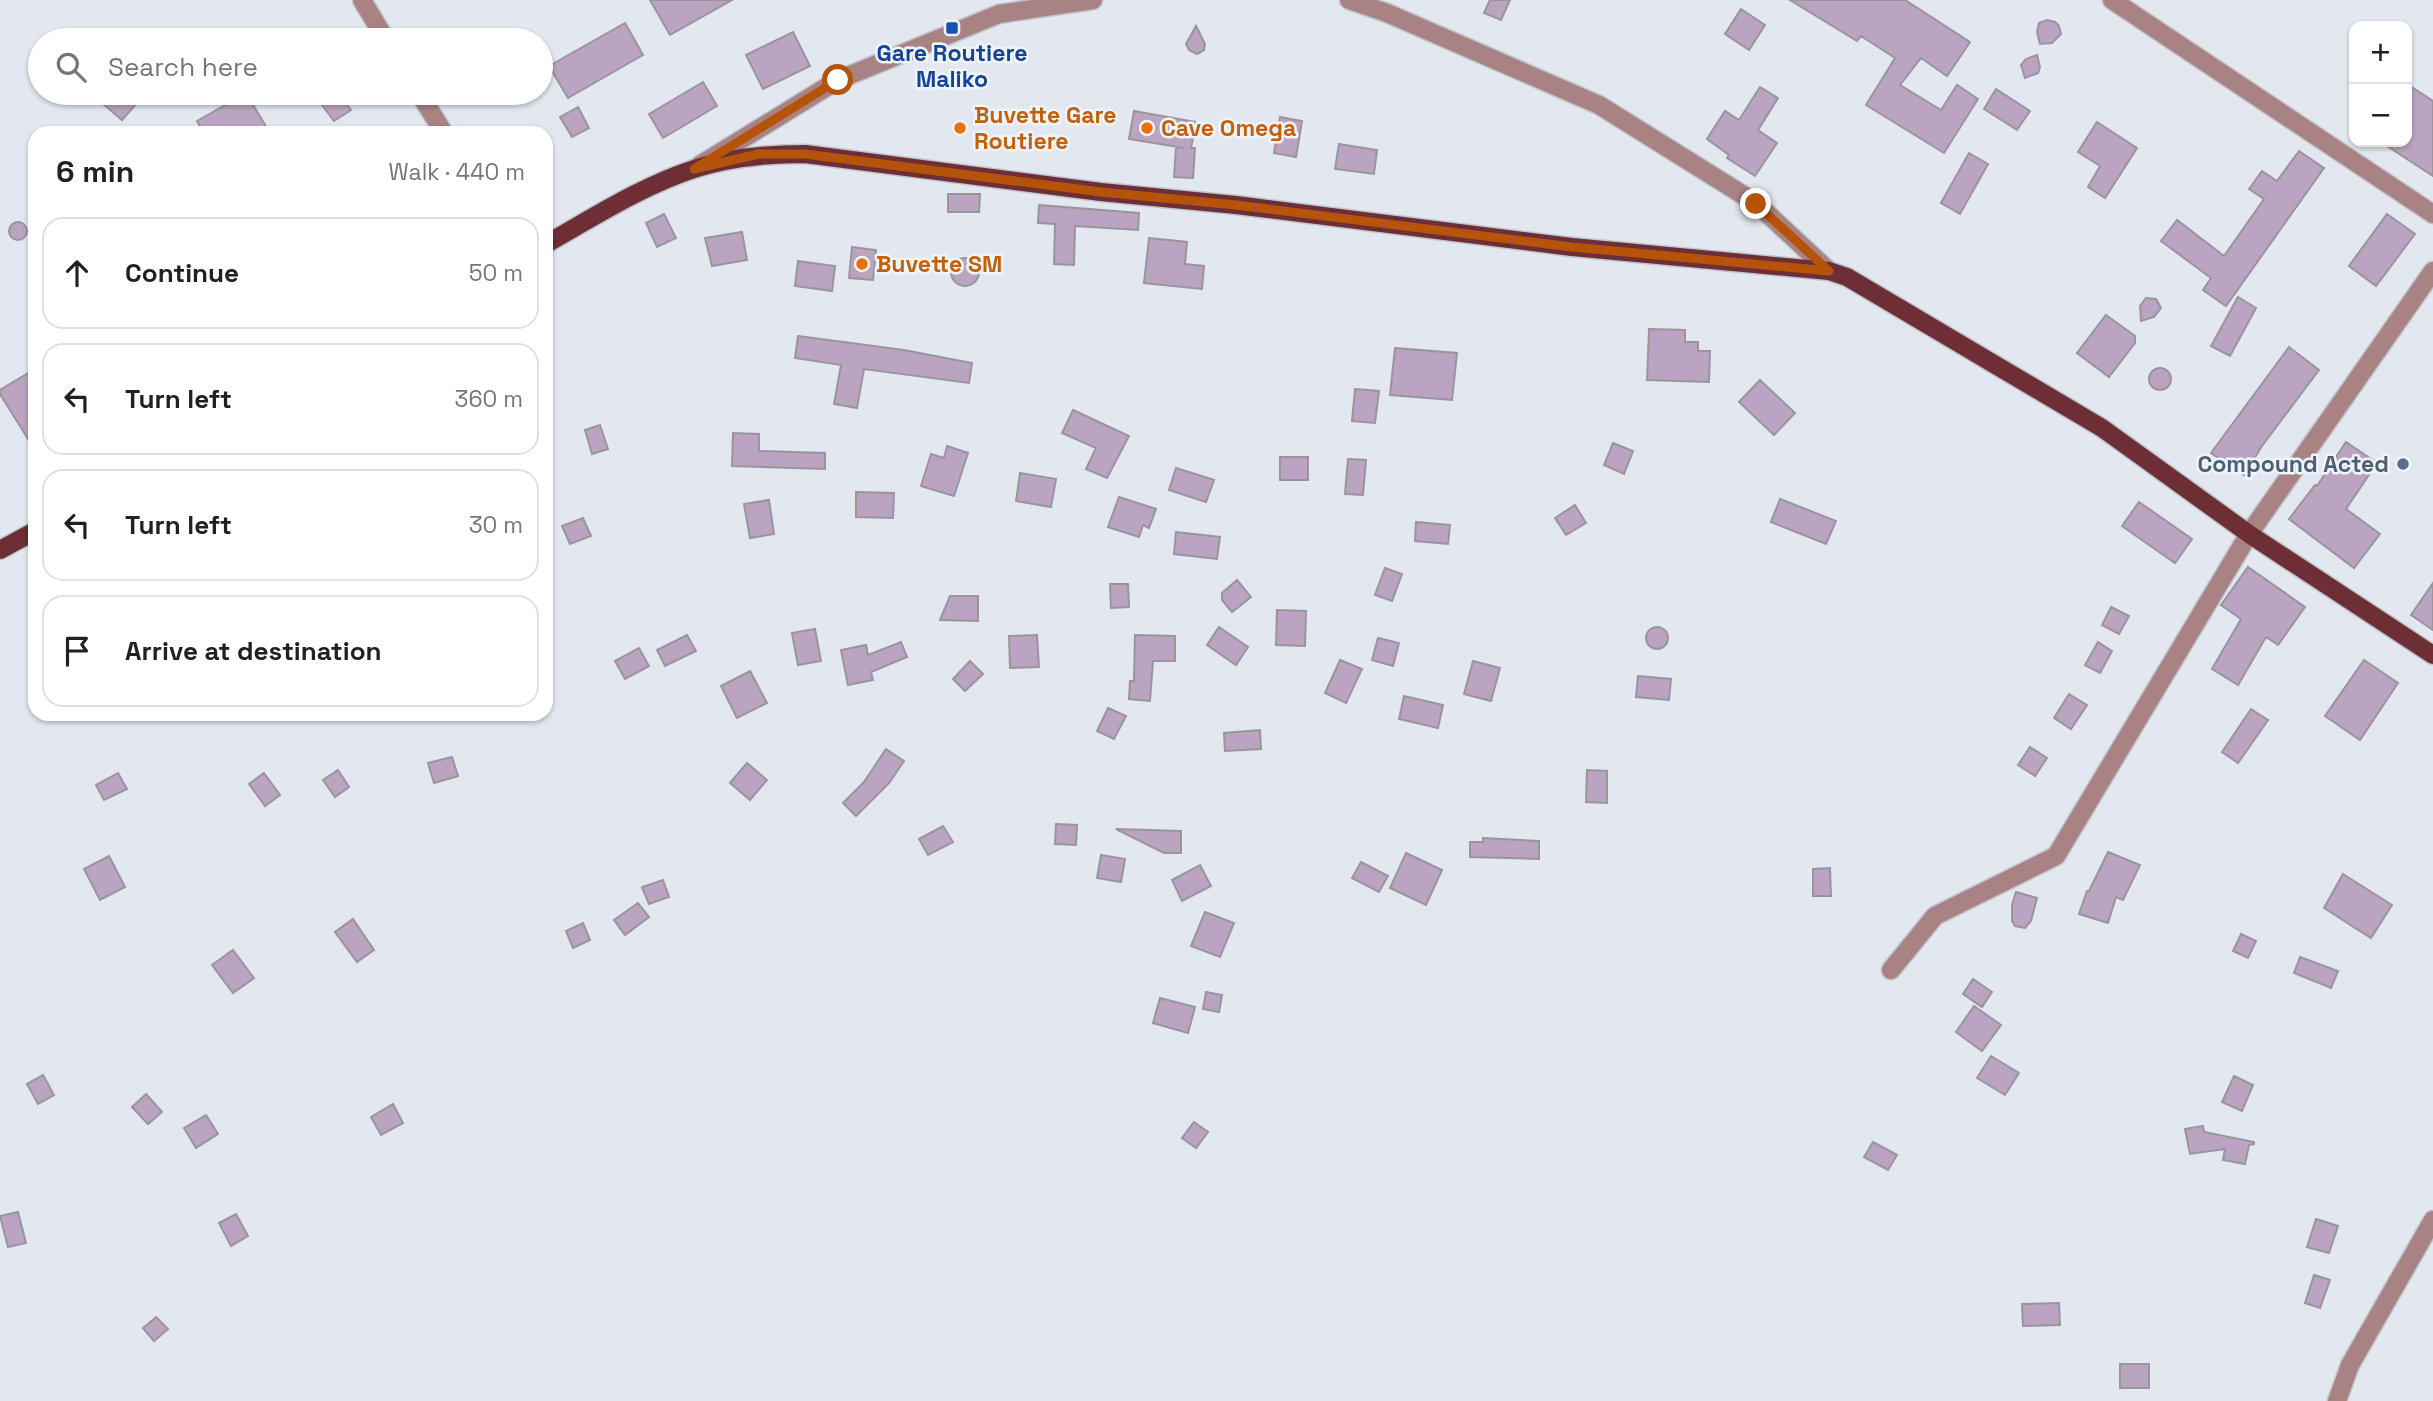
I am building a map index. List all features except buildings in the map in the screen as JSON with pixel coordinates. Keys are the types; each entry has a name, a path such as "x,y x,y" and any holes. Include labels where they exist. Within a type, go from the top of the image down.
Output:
{"main road":[{"path":"553,240 632,196 694,169 759,154 805,154 1572,247 1829,271 1859,284 2102,428 2249,534 2433,655"},
{"path":"0,550 28,535"}],"street":[{"path":"362,0 379,28"},
{"path":"694,169 838,80 999,14 1093,0"},
{"path":"1349,0 1387,13 1599,105 1756,204 1829,271"},
{"path":"2112,0 2433,214"},
{"path":"426,105 440,126"},
{"path":"1891,970 1935,916 2056,856 2249,534 2433,271"},
{"path":"2337,1401 2350,1365 2433,1220"}],"place":[{"name":"Gare Routiere Maliko","path":"952,28"},
{"name":"Buvette Gare Routiere","path":"960,128"},
{"name":"Cave Omega","path":"1147,128"},
{"name":"Buvette SM","path":"862,264"},
{"name":"Compound Acted","path":"2403,464"}],"route":[{"path":"838,80 694,169 759,154 805,154 1572,247 1810,267 1829,271 1756,204"}]}
